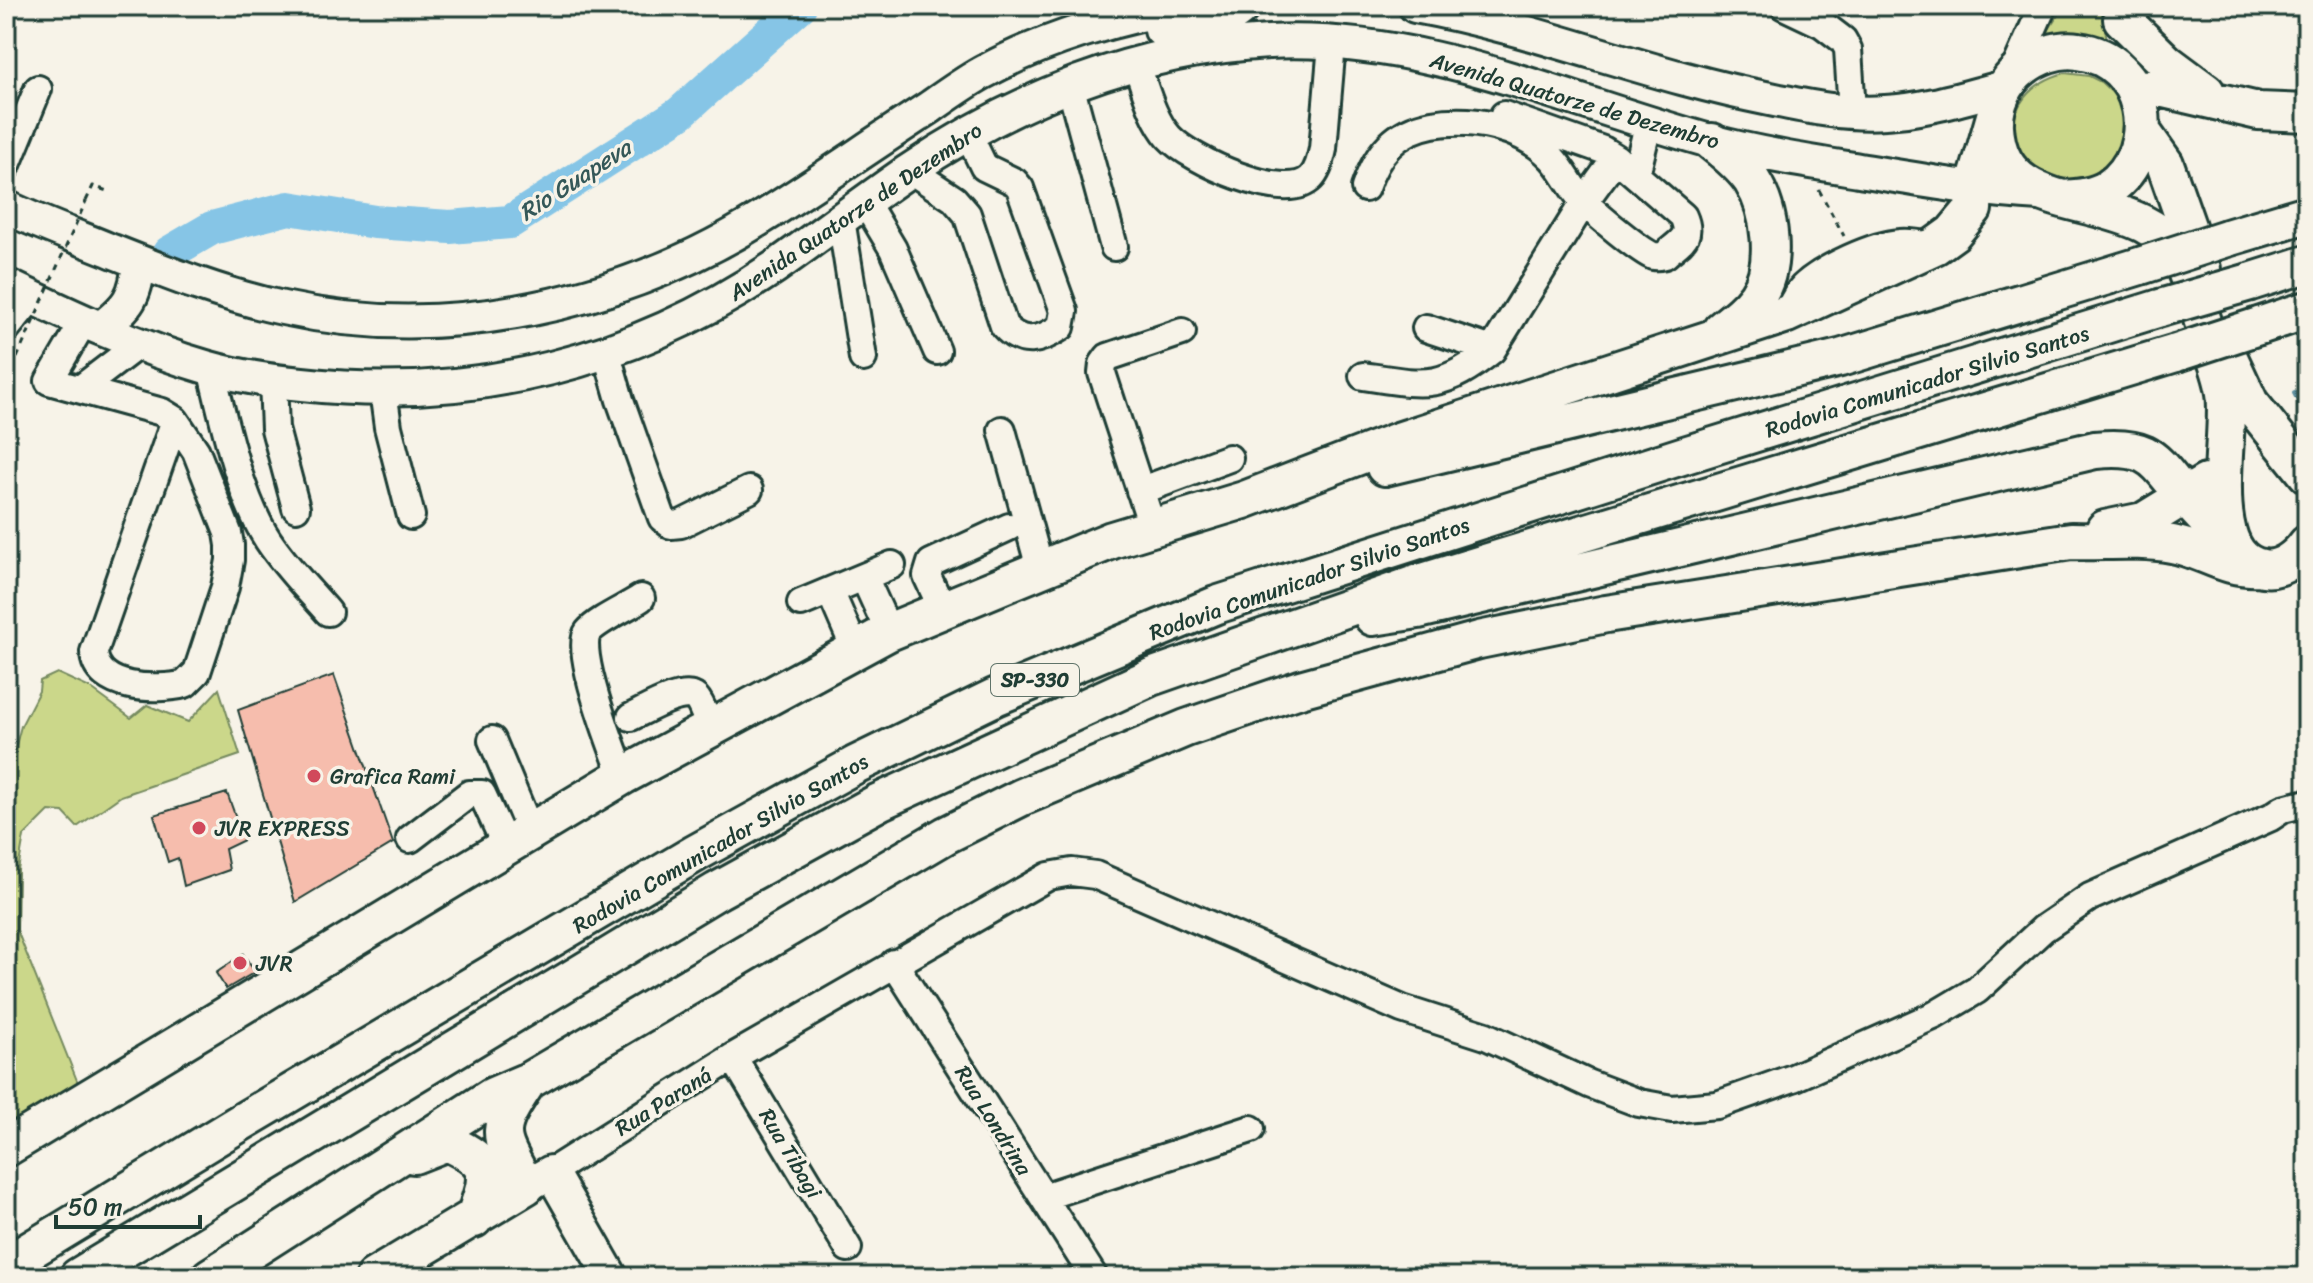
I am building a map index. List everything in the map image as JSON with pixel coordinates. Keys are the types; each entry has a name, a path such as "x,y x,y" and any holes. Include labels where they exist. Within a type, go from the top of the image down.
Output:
{"highway":[{"path":"2120,13 2167,63 2224,104"},
{"path":"1244,500 1398,441 1787,314 1935,246 1964,223 1973,209 1974,189 2004,93 2033,59 2055,52 2078,51 2100,57 2126,79 2142,110 2143,133 2137,155 2124,174 2107,189 2085,198 2052,197"},
{"path":"2126,79 2258,111 2307,113"},
{"path":"210,1277 493,1096 528,1081 946,835 1050,784 1186,728 1300,689 1479,640 1606,614 2071,541 2172,544 2195,549 2228,565 2243,568 2244,557 2225,527 2225,394 2179,254 2156,230 2140,221 2113,211 2052,197 2021,182 2005,163 1996,141 2004,93"},
{"path":"2143,133 2158,151 2175,188 2239,383 2250,403 2294,445 2307,474"},
{"path":"1701,343 1743,314 1760,293 1767,272 1769,248 1763,204 1752,181 1732,158 1712,142"},
{"path":"6,1148 623,776 710,727 889,632 1040,568 1152,526 1244,500 1840,358 2307,214"},
{"name":"Rodovia Comunicador Silvio Santos","path":"6,1265 696,853 855,765 995,697 1216,605 1567,492 2307,264"},
{"name":"Rodovia Comunicador Silvio Santos","path":"78,1277 717,891 879,802 1151,677 1413,585 2176,353 2307,310"},
{"path":"1277,634 1418,610 2095,450 2127,449 2150,457 2244,557 2279,569 2307,545"},
{"path":"2071,541 2091,532 2144,521 2212,479 2224,465"},
{"path":"503,1145 504,1119 528,1081"},
{"path":"368,1175 466,1132 476,1131 486,1133 503,1145 539,1179"},
{"path":"447,1142 477,1160 486,1171 486,1186 474,1219"},
{"name":"Rua Paraná","path":"374,1277 539,1179"}],"main road":[{"name":"Avenida Quatorze de Dezembro","path":"10,212 227,294 285,309 348,318 402,321 507,314 618,287 676,265 764,217 983,73 1057,40 1122,20 1189,6"},
{"path":"1064,87 1057,67 1063,59 1146,32 1223,20 1238,13 1244,6"},
{"path":"1415,6 1495,23 1712,88 1818,109 1883,113 2004,93"},
{"name":"Avenida Quatorze de Dezembro","path":"19,291 139,344 211,368 273,381 383,390 463,386 517,378 637,341 712,306 772,269 910,170 1012,109 1064,87 1136,63 1199,49 1273,42 1359,45 1417,54 1513,79 1712,142 1974,189 2052,197"},
{"path":"863,204 880,149 982,88 983,73"},
{"path":"92,325 121,312 131,299 139,262"},
{"path":"539,1179 611,1277"}],"street":[{"path":"1784,6 1822,24 1843,40 1848,49 1851,96 1848,111"},
{"path":"2004,93 2043,6"},
{"path":"2120,13 2126,79"},
{"path":"1136,63 1156,115 1166,134 1179,146 1196,157 1268,186 1284,187 1300,185 1312,178 1320,163 1332,44"},
{"path":"1502,122 1513,79"},
{"path":"1064,87 1114,247"},
{"path":"6,167 38,89"},
{"path":"1365,188 1373,165 1382,151 1397,138 1422,126 1451,121 1502,122 1586,142 1626,166 1683,216 1687,235 1665,255 1649,254 1584,202 1551,157 1502,122"},
{"path":"1363,376 1419,385 1436,383 1463,372 1492,350 1584,202 1626,166 1649,121"},
{"path":"910,170 954,199 967,214 1001,317 1011,333 1025,341 1055,331 1061,327 1064,311 1026,199 1015,182 984,167 968,134"},
{"path":"863,204 893,249 937,351"},
{"path":"863,204 863,358"},
{"path":"1787,314 1805,285 1856,257 1878,247 1900,243 1935,246"},
{"path":"6,329 19,291"},
{"path":"92,325 49,381 162,412 175,420 196,451 228,533 230,560 225,587 197,672 185,684 142,686 106,677 97,667 94,652 175,420"},
{"path":"1426,328 1492,350"},
{"path":"1152,526 1102,373 1103,364 1108,357 1182,332"},
{"path":"80,389 139,344"},
{"path":"606,351 662,518 671,525 681,524 749,490"},
{"path":"211,368 224,420 258,522 284,561 328,612"},
{"path":"273,381 275,429 296,508"},
{"path":"383,390 388,427 411,516"},
{"path":"1002,430 1040,568"},
{"path":"1140,491 1229,458"},
{"path":"942,608 927,576 931,563 1009,527"},
{"path":"801,603 892,565"},
{"path":"864,577 889,632"},
{"path":"830,591 855,649"},
{"path":"623,776 598,702 584,653 584,641 589,631 641,598"},
{"path":"631,717 678,695 689,695 697,698 710,727"},
{"path":"492,740 518,839"},
{"path":"410,839 475,792 482,794 518,839"},
{"name":"Rua Paraná","path":"539,1179 733,1057 1049,876 1072,872 1095,875 1402,1009 1486,1036 1589,1084 1639,1103 1672,1109 1717,1105 1793,1078 1935,1015 1977,990 2043,929 2090,897 2283,809 2307,803"},
{"path":"2271,817 2307,820"},
{"name":"Rua Londrina","path":"894,963 1094,1277"},
{"name":"Rua Tibagi","path":"733,1057 848,1248"},
{"path":"1043,1197 1251,1129"}],"path":[{"path":"1802,160 1856,257"},
{"path":"17,358 93,186 107,191"}],"green space":[{"path":"2064,6 2101,6 2107,40 2042,40"},
{"path":"2065,73 2089,76 2101,82 2120,100 2129,124 2112,172 2063,189 2021,160 2014,129 2015,118 2025,97 2042,82"},
{"path":"57,673 90,688 131,718 147,705 188,722 219,689 240,755 121,796 77,827 63,812 49,811 24,836 18,870 17,930 78,1083 6,1132 6,783 21,726 39,691 40,681"}],"building":[{"name":"Grafica Rami","path":"334,675 393,843 295,902 238,710"},
{"name":"JVR EXPRESS","path":"227,793 244,840 225,849 229,870 184,886 178,858 168,862 154,815"},
{"name":"JVR","path":"243,954 255,972 226,989 216,973"}],"waterway":[{"name":"Rio Guapeva","path":"169,253 212,228 289,208 375,222 450,227 510,222 680,113 800,6"},
{"path":"2295,393 2307,415"}],"place":[{"name":"Grafica Rami","path":"314,776"},
{"name":"JVR EXPRESS","path":"199,828"},
{"name":"JVR","path":"240,963"}]}
